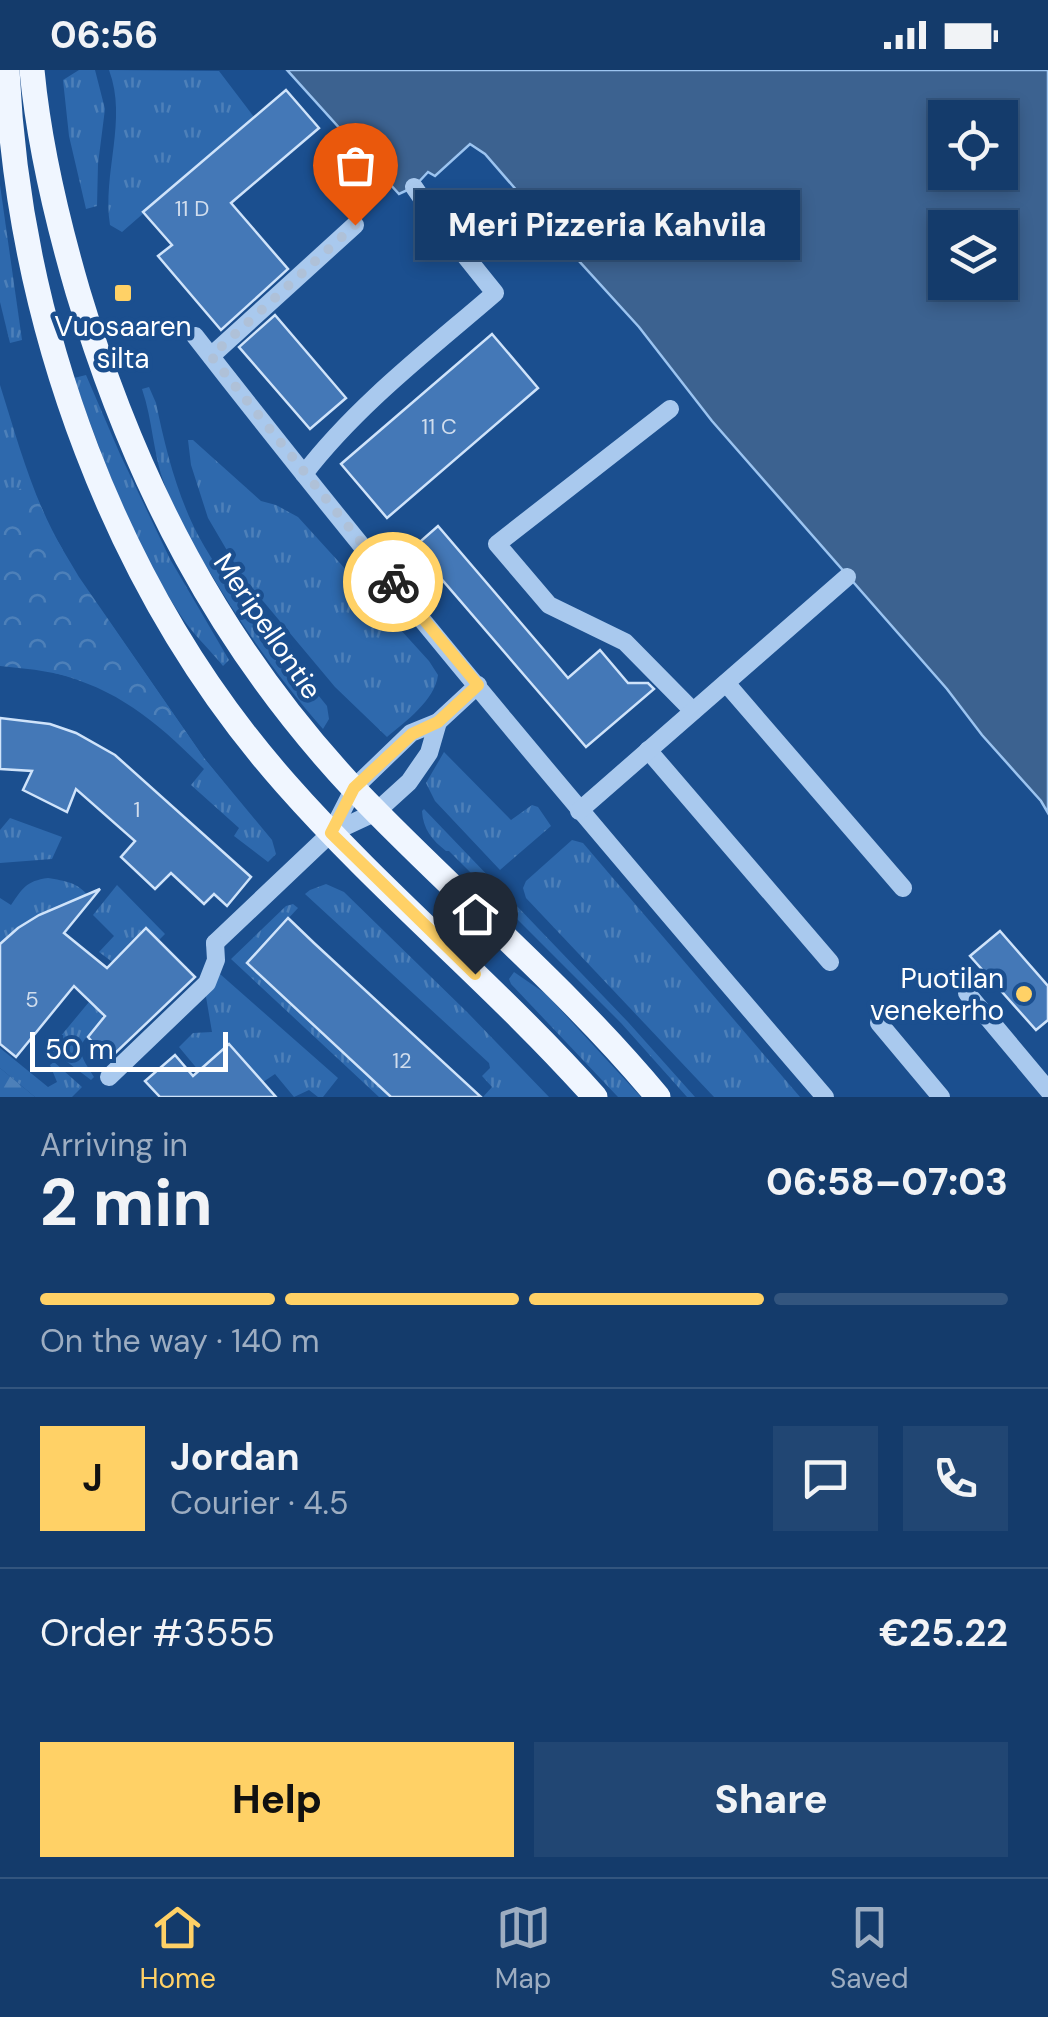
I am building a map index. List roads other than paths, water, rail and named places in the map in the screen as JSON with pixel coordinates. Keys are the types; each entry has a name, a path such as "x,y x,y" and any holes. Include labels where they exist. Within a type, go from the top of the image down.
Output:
{"main road":[{"path":"7,70 11,133 26,238 56,362 91,462 123,536 168,619 203,675 284,782 554,1051 594,1097"},
{"name":"Meripellontie","path":"32,70 36,117 68,256 95,347 163,516 206,594 279,702 354,788 598,1029 658,1097"}],"street":[{"path":"304,474 378,394 495,293 414,187"},
{"path":"211,356 355,225"},
{"path":"195,336 579,810 825,1097"},
{"path":"670,409 497,544 549,605 625,642 693,711"},
{"path":"579,810 847,577"},
{"path":"726,683 903,888"},
{"path":"331,833 354,788 412,734 438,722 478,685"},
{"path":"108,1077 207,983 216,960 206,942 331,833 376,812 409,782 429,753 438,722"},
{"path":"648,750 830,962"},
{"path":"967,993 1048,1090"},
{"path":"878,1023 941,1097"}],"place":[{"name":"Meri Pizzeria Kahvila","path":"355,225"},
{"name":"Vuosaaren silta","path":"123,293"},
{"name":"Puotilan venekerho","path":"1024,994"}]}
